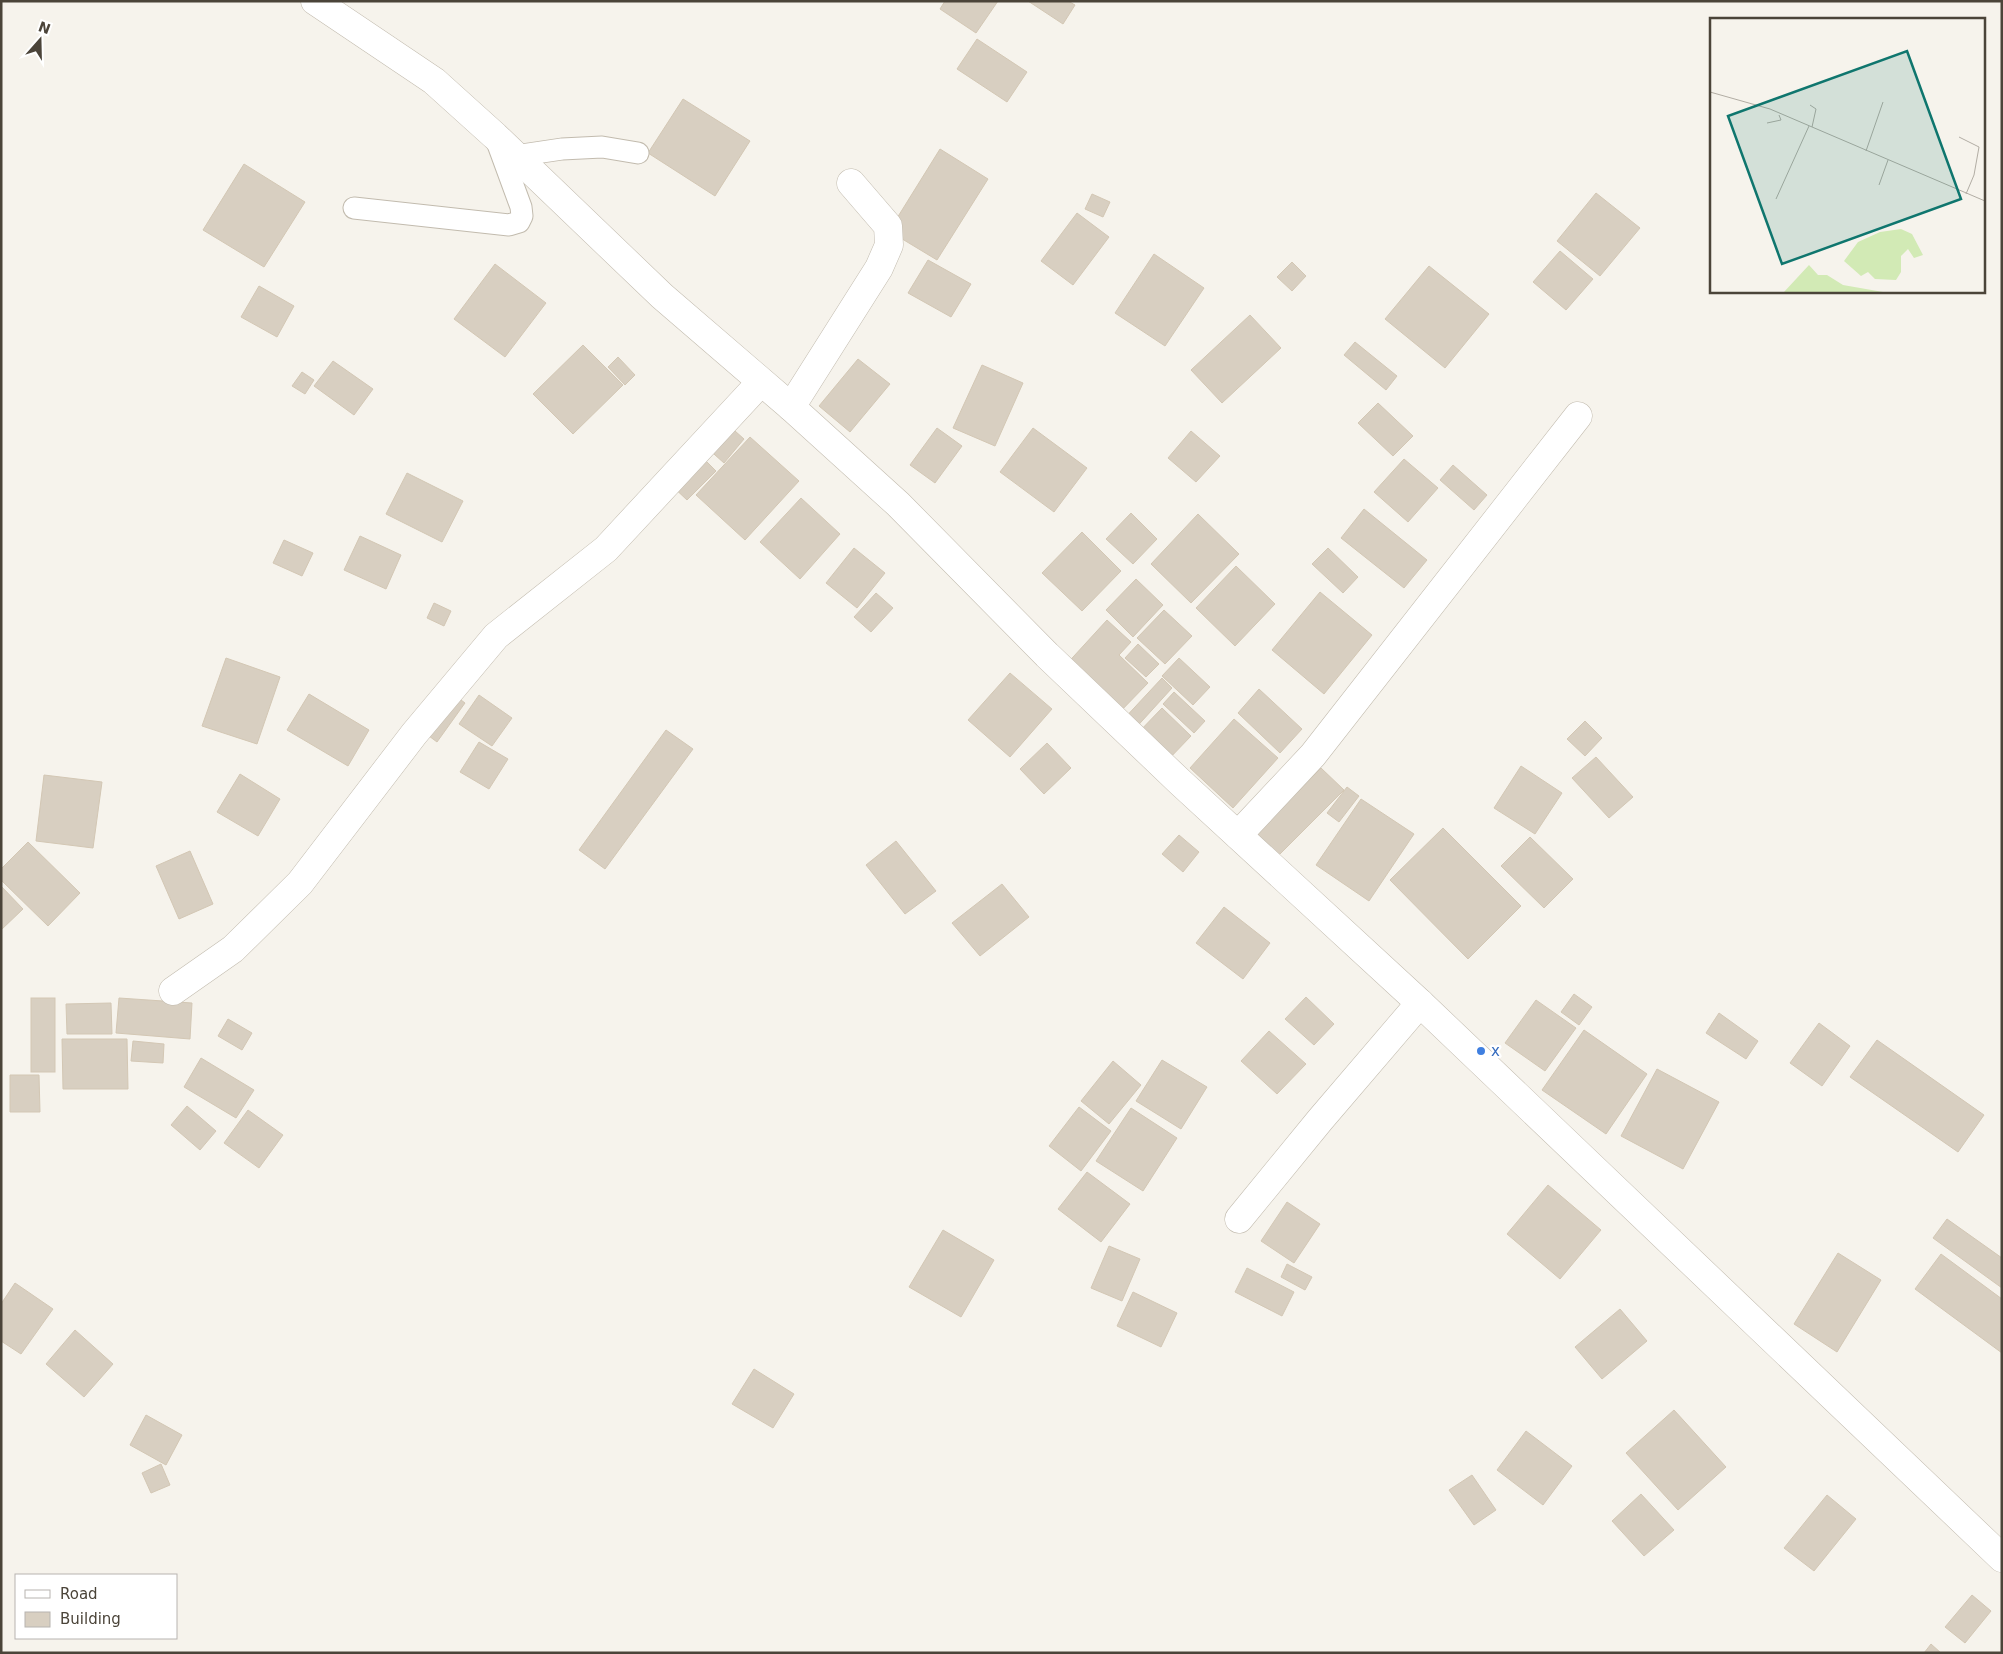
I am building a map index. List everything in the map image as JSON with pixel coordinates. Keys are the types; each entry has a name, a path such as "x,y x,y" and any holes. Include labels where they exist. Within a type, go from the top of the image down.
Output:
{"street":[{"path":"315,1 434,81 495,136 662,296 898,504 1047,655 1420,1003 2002,1558"},
{"path":"790,407 879,268 889,245 888,226 851,183"},
{"path":"173,991 233,949 300,883 414,734 496,636 606,549 761,382"},
{"path":"1238,835 1313,755 1578,416"},
{"path":"1239,1219 1320,1120 1420,1003"}],"lane":[{"path":"354,208 509,225 519,222 522,216 521,208 495,136"},
{"path":"515,156 562,149 602,147 638,153"}],"building":[{"path":"945,1 998,1 976,33 940,9"},
{"path":"1028,1 1068,1 1075,5 1063,24"},
{"path":"977,39 1027,72 1007,102 957,69"},
{"path":"683,99 750,141 715,196 648,153"},
{"path":"940,149 988,179 937,260 889,231"},
{"path":"244,164 305,202 264,267 203,230"},
{"path":"1596,193 1640,228 1600,276 1557,241"},
{"path":"1092,194 1110,202 1103,217 1085,209"},
{"path":"1077,213 1109,237 1073,285 1041,261"},
{"path":"1560,251 1593,279 1566,310 1533,282"},
{"path":"1154,254 1204,288 1165,346 1115,313"},
{"path":"928,260 971,284 951,317 908,293"},
{"path":"1292,262 1306,276 1292,291 1277,277"},
{"path":"495,264 546,303 505,357 454,319"},
{"path":"1429,266 1489,314 1445,368 1385,319"},
{"path":"259,286 294,306 277,337 241,317"},
{"path":"1250,315 1281,348 1222,403 1191,370"},
{"path":"1355,342 1397,376 1386,390 1344,355"},
{"path":"583,345 623,385 573,434 533,394"},
{"path":"618,357 635,375 625,385 608,367"},
{"path":"858,359 890,384 850,432 819,406"},
{"path":"333,361 373,389 354,415 314,386"},
{"path":"982,365 1023,383 995,446 953,428"},
{"path":"302,372 314,380 305,394 292,386"},
{"path":"1378,403 1413,436 1393,456 1358,423"},
{"path":"726,423 744,439 724,463 705,446"},
{"path":"937,428 962,446 935,483 910,465"},
{"path":"1033,428 1087,468 1054,512 1000,472"},
{"path":"1191,431 1220,456 1196,482 1168,458"},
{"path":"750,437 799,481 745,540 696,495"},
{"path":"699,454 716,471 687,500 670,484"},
{"path":"1404,459 1438,488 1408,522 1374,492"},
{"path":"1453,465 1487,495 1474,510 1440,480"},
{"path":"407,473 463,501 442,542 386,514"},
{"path":"801,498 840,534 800,579 760,542"},
{"path":"1364,509 1427,560 1404,588 1341,538"},
{"path":"1131,513 1157,539 1133,564 1106,539"},
{"path":"1198,514 1239,554 1191,603 1151,564"},
{"path":"1082,532 1121,571 1082,611 1042,573"},
{"path":"360,536 401,555 386,589 344,570"},
{"path":"284,540 313,553 302,576 273,563"},
{"path":"854,548 885,573 857,608 826,583"},
{"path":"1328,548 1358,577 1343,593 1312,564"},
{"path":"1236,566 1275,604 1235,646 1196,608"},
{"path":"1136,579 1163,605 1133,637 1106,610"},
{"path":"1320,592 1372,635 1324,694 1272,650"},
{"path":"876,593 893,608 871,632 854,617"},
{"path":"434,603 451,611 444,626 427,618"},
{"path":"1164,610 1192,636 1165,664 1137,638"},
{"path":"1107,620 1131,642 1119,655 1148,683 1116,716 1063,668"},
{"path":"1138,644 1159,664 1146,677 1125,658"},
{"path":"226,658 280,677 257,744 202,726"},
{"path":"1179,658 1210,687 1193,705 1162,676"},
{"path":"1010,673 1052,709 1010,757 968,720"},
{"path":"1162,678 1172,688 1132,732 1121,722"},
{"path":"1259,689 1302,729 1280,753 1238,713"},
{"path":"1174,692 1205,721 1194,733 1163,704"},
{"path":"309,694 369,730 348,766 287,730"},
{"path":"453,694 465,703 437,742 425,733"},
{"path":"479,695 512,718 492,746 459,724"},
{"path":"1162,708 1191,736 1165,763 1136,735"},
{"path":"1234,719 1278,758 1233,808 1190,768"},
{"path":"1585,721 1602,738 1585,756 1567,739"},
{"path":"666,730 693,749 605,869 579,850"},
{"path":"479,742 508,759 489,789 460,772"},
{"path":"1047,743 1071,768 1044,794 1020,769"},
{"path":"1596,757 1633,797 1609,818 1572,778"},
{"path":"1521,766 1562,793 1535,834 1494,808"},
{"path":"1321,768 1344,790 1277,857 1255,835"},
{"path":"240,774 280,799 258,836 217,812"},
{"path":"44,775 102,782 93,848 36,841"},
{"path":"1347,787 1359,796 1339,822 1327,813"},
{"path":"1361,799 1414,834 1369,901 1316,865"},
{"path":"1443,828 1521,906 1468,959 1390,880"},
{"path":"1179,835 1199,852 1183,872 1162,854"},
{"path":"1530,837 1573,879 1544,908 1501,866"},
{"path":"896,841 936,891 905,914 866,865"},
{"path":"28,842 80,893 48,926 1,880 1,869"},
{"path":"190,851 213,904 179,919 156,866"},
{"path":"1002,884 1029,917 980,956 952,923"},
{"path":"1,886 23,909 1,930"},
{"path":"1224,907 1270,943 1243,979 1196,943"},
{"path":"1574,994 1592,1007 1579,1025 1561,1012"},
{"path":"1306,997 1334,1024 1314,1045 1285,1019"},
{"path":"31,998 55,998 55,1072 31,1072"},
{"path":"119,998 192,1003 190,1039 116,1033"},
{"path":"1536,1000 1576,1028 1545,1071 1505,1043"},
{"path":"111,1003 112,1034 67,1034 66,1004"},
{"path":"1719,1013 1758,1041 1746,1059 1706,1033"},
{"path":"228,1019 252,1033 242,1050 218,1036"},
{"path":"1819,1023 1850,1046 1822,1086 1790,1063"},
{"path":"1584,1030 1647,1074 1606,1134 1542,1090"},
{"path":"1269,1031 1306,1064 1277,1094 1241,1061"},
{"path":"62,1039 127,1039 128,1089 63,1089"},
{"path":"1877,1040 1984,1115 1958,1152 1850,1077"},
{"path":"133,1041 164,1044 163,1063 131,1061"},
{"path":"201,1058 254,1090 236,1118 184,1087"},
{"path":"1162,1060 1207,1087 1181,1129 1136,1101"},
{"path":"1113,1061 1141,1085 1109,1124 1081,1101"},
{"path":"1657,1069 1719,1102 1683,1169 1621,1136"},
{"path":"10,1075 39,1075 40,1112 10,1112"},
{"path":"187,1106 216,1131 200,1150 171,1125"},
{"path":"1079,1107 1111,1131 1081,1171 1049,1146"},
{"path":"1131,1108 1177,1138 1143,1191 1096,1161"},
{"path":"248,1110 283,1135 259,1168 224,1143"},
{"path":"1087,1172 1130,1204 1101,1242 1058,1209"},
{"path":"1548,1185 1601,1230 1560,1279 1507,1234"},
{"path":"1287,1202 1320,1224 1294,1263 1261,1241"},
{"path":"1947,1219 2002,1258 2002,1288 1933,1238"},
{"path":"943,1230 994,1260 961,1317 909,1287"},
{"path":"1109,1246 1140,1259 1122,1301 1091,1288"},
{"path":"1838,1253 1881,1280 1837,1352 1794,1324"},
{"path":"1941,1254 2002,1299 2002,1353 1915,1289"},
{"path":"1287,1264 1312,1277 1305,1290 1281,1277"},
{"path":"1247,1268 1294,1292 1282,1316 1235,1292"},
{"path":"15,1283 53,1309 21,1354 1,1341 1,1304"},
{"path":"1133,1292 1177,1313 1161,1347 1117,1326"},
{"path":"1620,1309 1647,1341 1602,1379 1575,1347"},
{"path":"75,1330 113,1364 84,1397 46,1364"},
{"path":"754,1369 794,1394 773,1428 732,1404"},
{"path":"1674,1410 1726,1467 1678,1510 1626,1453"},
{"path":"146,1415 182,1435 166,1465 130,1445"},
{"path":"1526,1431 1572,1466 1543,1505 1497,1470"},
{"path":"161,1464 170,1485 151,1493 142,1473"},
{"path":"1472,1475 1496,1510 1474,1525 1449,1490"},
{"path":"1641,1494 1674,1530 1644,1556 1612,1521"},
{"path":"1827,1495 1856,1519 1814,1571 1784,1548"},
{"path":"1972,1595 1991,1611 1965,1643 1945,1627"},
{"path":"1931,1644 1941,1653 1924,1653"}],"place":[{"name":"x","path":"1481,1051"}]}
